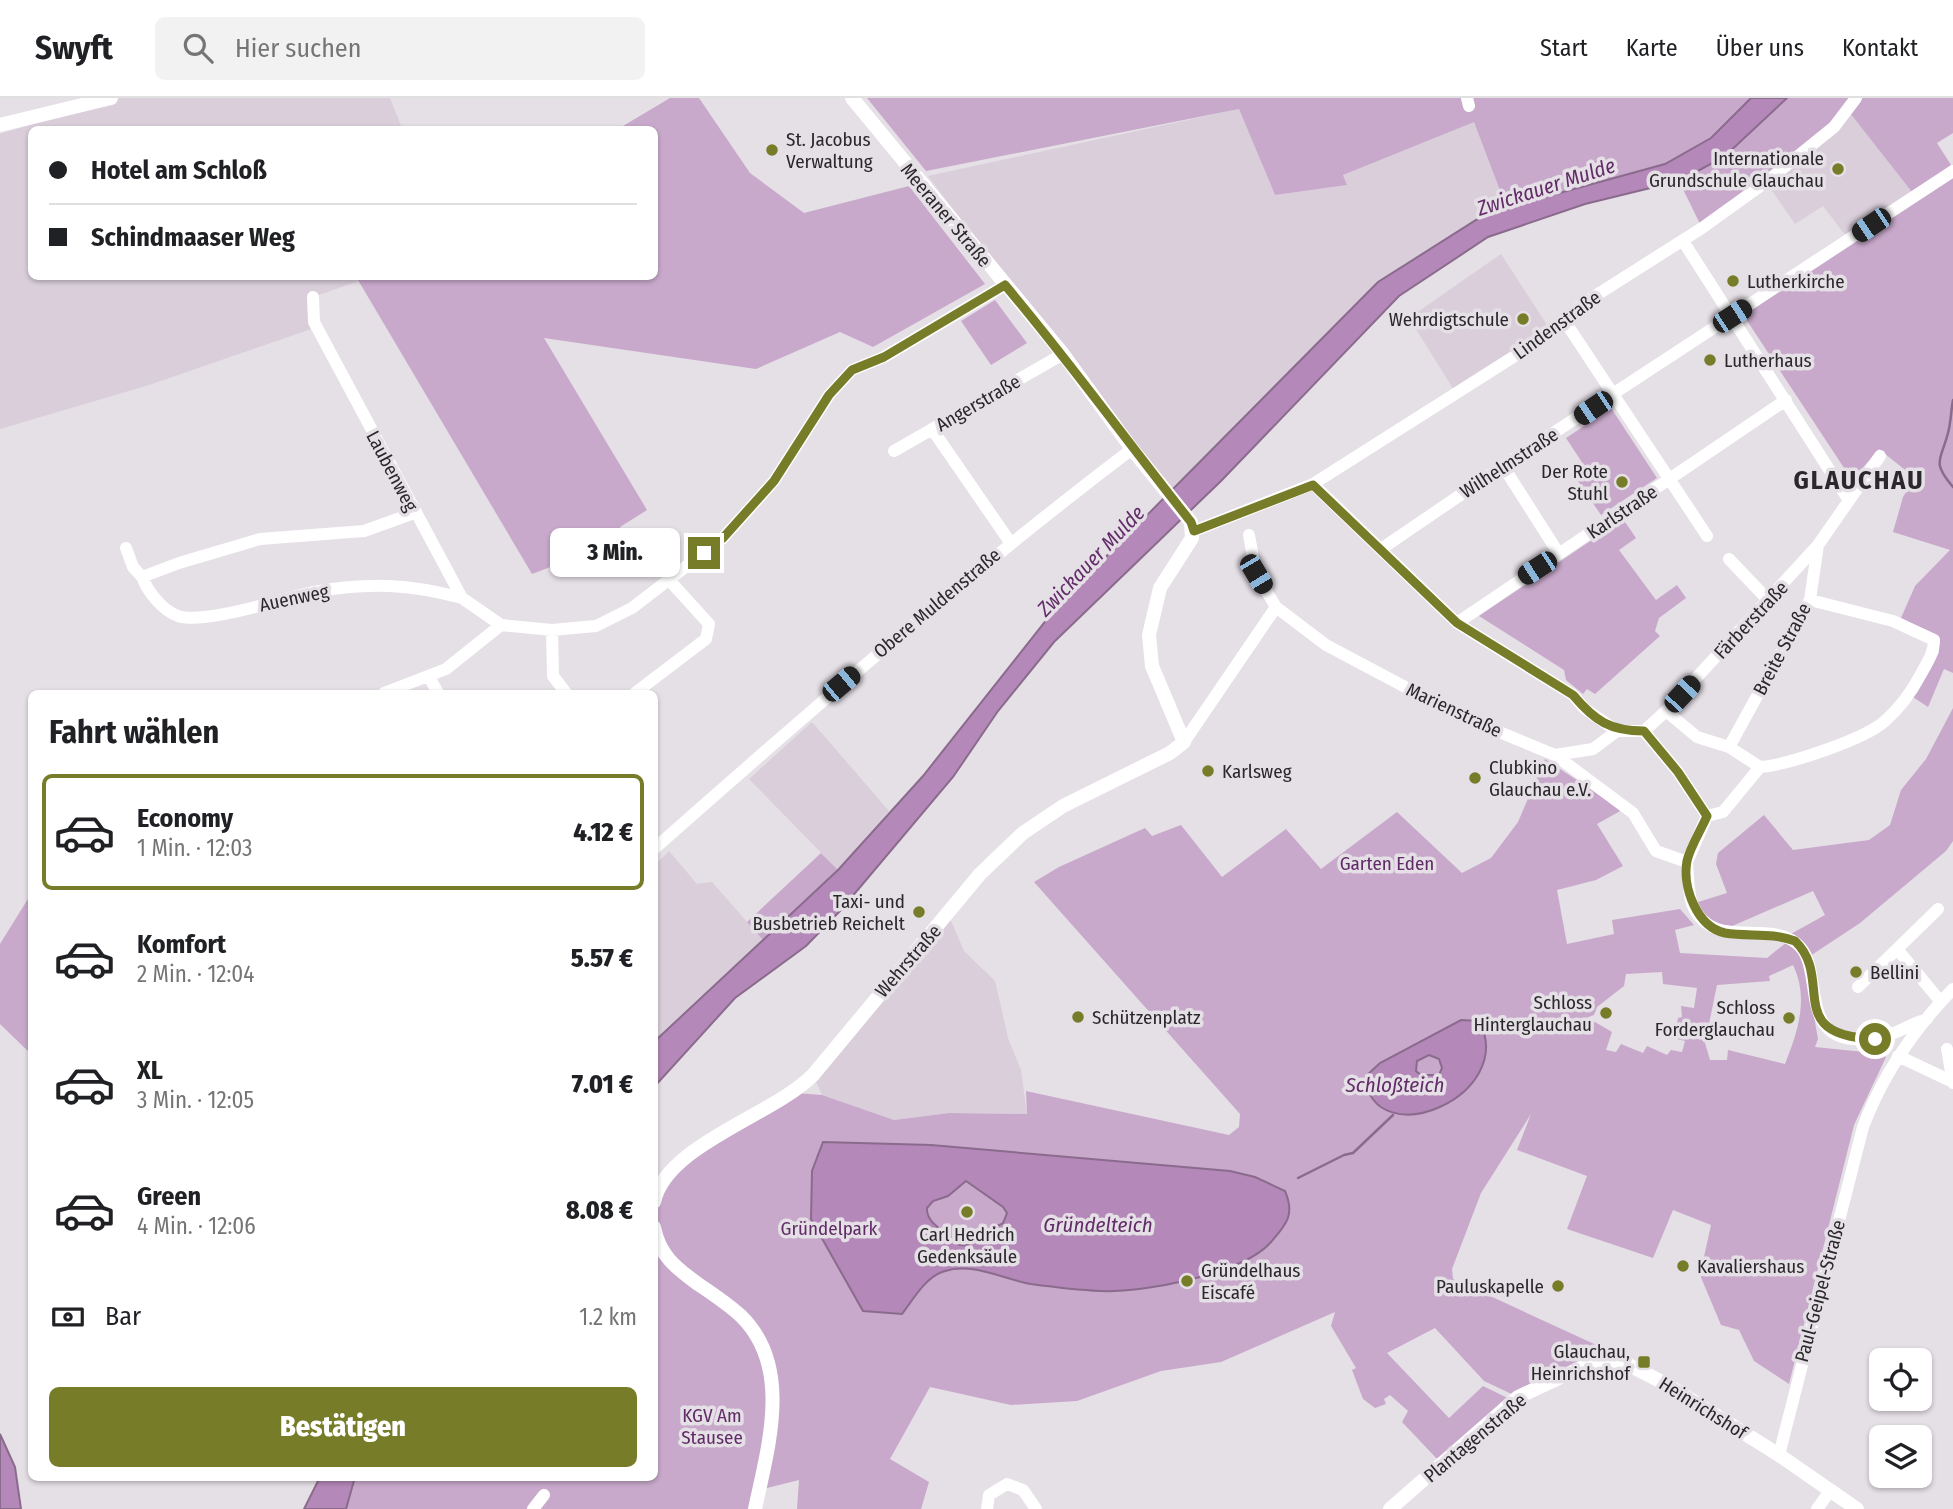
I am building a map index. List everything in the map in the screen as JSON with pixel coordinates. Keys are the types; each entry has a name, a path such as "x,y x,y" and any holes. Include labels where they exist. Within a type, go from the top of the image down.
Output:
{"street":[{"path":"0,125 111,98"},
{"name":"Meeraner Straße","path":"852,98 1063,354 1192,527"},
{"name":"Lindenstraße","path":"1192,527 1313,485 1548,335 1564,320 1766,182 1834,128 1856,98"},
{"name":"Wilhelmstraße","path":"1381,550 1503,466 1953,171"},
{"path":"1683,241 1848,499"},
{"path":"392,690 446,669 501,625 552,630 596,626 632,608 723,538 774,481 829,395 852,370 884,357 1005,285"},
{"name":"Laubenweg","path":"313,297 314,322 414,513 462,598 501,625"},
{"path":"1564,320 1707,536"},
{"name":"Angerstraße","path":"894,452 1063,354"},
{"name":"Karlstraße","path":"1457,623 1786,400"},
{"path":"932,429 1010,542"},
{"name":"Obere Muldenstraße","path":"658,845 841,684 1010,542 1132,449"},
{"name":"Färberstraße","path":"1644,731 1769,601 1818,545 1880,456"},
{"path":"1503,466 1559,554"},
{"path":"1313,485 1457,623 1573,695 1585,709 1617,730 1644,731 1678,772 1707,816"},
{"path":"142,577 179,563 260,540 364,531 414,513"},
{"path":"1184,742 1158,686 1152,666 1149,635 1160,588 1192,527"},
{"name":"Marienstraße","path":"1249,535 1256,574 1276,607 1326,645 1458,715 1555,755 1633,813 1656,851 1687,862"},
{"name":"Breite Straße","path":"1729,747 1810,600 1818,545"},
{"name":"Auenweg","path":"126,548 133,567 142,577 147,589 162,605 177,615 187,617 226,613 351,587 418,586 462,598"},
{"path":"1730,559 1769,601"},
{"path":"639,690 706,639 709,624 670,581"},
{"path":"1707,816 1723,812 1760,767 1795,759 1858,737 1883,723 1908,698 1934,650 1934,640 1893,621 1810,600"},
{"name":"Wehrstraße","path":"658,1192 664,1178 681,1159 795,1093 813,1075 980,874 1023,833 1063,806 1170,753 1184,742 1276,607"},
{"path":"552,630 553,676 564,690"},
{"path":"429,677 436,690"},
{"path":"1666,711 1698,737 1729,747 1760,767"},
{"path":"1555,755 1593,749 1617,730"},
{"path":"1707,816 1687,862 1692,903 1701,918 1723,932 1765,933 1788,938 1800,946 1806,959 1817,1009 1824,1025 1834,1033 1875,1039 1927,1019"},
{"path":"1858,987 1938,909"},
{"path":"1896,950 1941,1002"},
{"name":"Paul-Geipel-Straße","path":"1779,1455 1863,1127 1874,1097 1898,1056 1953,989"},
{"path":"1947,1049 1953,1082"},
{"path":"1898,1056 1953,1082"},
{"path":"658,1240 667,1259 741,1317 757,1338 766,1358 773,1402 755,1509"},
{"name":"Heinrichshof","path":"1565,1375 1605,1361 1625,1363 1666,1384 1779,1455 1857,1509"},
{"name":"Plantagenstraße","path":"1395,1508 1518,1397 1565,1375"},
{"path":"988,1509 989,1495 1007,1483 1023,1490 1036,1509"},
{"path":"1817,1509 1830,1491"},
{"path":"533,1509 544,1495"}],"shaded area":[{"path":"119,98 390,98 401,126 28,126 28,280 361,280 313,297 317,327 149,385 0,429 0,134"},
{"path":"1239,109 1275,195 1347,185 1343,175 1474,121 1507,209 1476,220 1378,282 1247,412 1169,496 928,176"},
{"name":"Internationale Grundschule Glauchau","path":"1848,110 1915,195 1849,240 1823,206 1795,224 1766,182"},
{"path":"1501,254 1549,328 1454,390 1409,318"},
{"path":"812,722 889,811 838,870 749,779"},
{"path":"669,851 697,884 712,882 763,940 658,1038 658,862"},
{"path":"948,914 964,951 995,981 1008,1038 1021,1070 1027,1114 949,1113 894,1120 822,1095 813,1075"}],"green space":[{"path":"670,98 699,98 750,173 804,213 909,186 985,284 873,347 840,332 756,369 544,338 647,510 620,527 623,535 587,553 532,574 358,280 658,280 658,126 623,126"},
{"path":"867,98 1751,98 1711,138 1665,164 1507,209 1474,122 1343,175 1347,185 1275,195 1239,109 926,171"},
{"path":"1787,98 1856,98 1848,110 1702,228 1679,181 1724,157"},
{"path":"1860,98 1953,98 1953,133 1937,143 1951,165 1912,192 1850,113"},
{"path":"1953,171 1953,673 1944,669 1928,707 1913,697 1939,653 1938,637 1901,618 1915,586 1950,550 1893,532 1903,497 1915,478 1879,449 1852,480 1744,316 1849,240"},
{"path":"995,300 1027,343 991,365 961,321"},
{"path":"1611,408 1657,478 1601,515 1578,481 1589,473 1566,438"},
{"path":"1623,519 1636,538 1619,550 1656,600 1677,585 1686,598 1659,618 1655,631 1660,636 1595,694 1587,689 1583,694 1566,680 1564,670 1479,616"},
{"path":"1953,708 1953,841 1946,851 1860,923 1804,960 1818,1039 1815,1047 1884,1054 1886,1057 1854,1125 1789,1384 1754,1361 1739,1330 1721,1325 1700,1275 1711,1225 1673,1210 1653,1258 1567,1229 1587,1176 1517,1150 1531,1114 1481,1193 1452,1269 1453,1279 1605,1349 1565,1375 1518,1397 1484,1381 1435,1328 1387,1353 1449,1418 1483,1386 1514,1401 1439,1461 1402,1422 1408,1411 1390,1395 1384,1399 1386,1404 1375,1408 1363,1399 1352,1370 1356,1368 1331,1326 1335,1312 1221,1362 1161,1371 1077,1401 1011,1405 930,1387 890,1459 929,1482 921,1509 797,1509 799,1480 759,1490 755,1509 346,1509 354,1481 658,1481 658,1192 664,1178 795,1093 822,1095 894,1120 949,1113 1027,1114 1026,1091 1229,1135 1239,1127 1240,1114 1034,882 1059,867 1145,828 1152,836 1181,825 1222,877 1286,829 1321,869 1397,812 1462,873 1491,858 1518,822 1545,759 1622,810 1597,824 1623,866 1596,880 1557,890 1567,944 1614,934 1612,920 1680,909 1694,925 1675,930 1680,953 1767,958 1787,942 1789,935 1825,915 1813,891 1723,930 1703,915 1695,903 1727,893 1716,864 1718,853 1764,815 1793,850 1869,840 1890,825 1901,790 1926,759","holes":["1793,965 1798,977 1800,1015 1785,1064 1728,1050 1727,1060 1710,1060 1705,1043 1717,985 1770,981 1769,976","1662,972 1663,984 1697,988 1694,1008 1681,1006 1682,1017 1678,1018 1674,1038 1685,1041 1682,1052 1671,1050 1667,1055 1647,1046 1643,1053 1621,1044 1616,1052 1606,1050 1612,1032 1595,1022 1590,1024 1586,1018 1594,1015 1597,1007 1624,986 1626,974"]},
{"path":"821,853 838,870 763,940 747,922"},
{"path":"28,899 28,1051 0,1024 0,944"}],"water":[{"path":"1751,98 1787,98 1724,157 1679,181 1585,204 1488,237 1399,296 1221,481 1054,642 998,711 953,777 840,911 806,946 735,998 658,1083 658,1038 838,870 923,776 1059,604 1378,282 1476,220 1523,203 1665,164 1711,138"},
{"name":"Schloßteich","path":"1461,1020 1479,1021 1486,1048 1479,1072 1463,1092 1440,1107 1416,1114 1392,1112 1374,1101 1365,1077 1380,1063","holes":["1429,1055 1439,1059 1442,1068 1439,1075 1421,1075 1416,1071 1417,1061"]},
{"name":"Gründelteich","path":"823,1142 931,1145 1230,1171 1255,1177 1285,1191 1289,1212 1281,1230 1257,1253 1216,1272 1166,1285 1100,1291 1031,1284 987,1272 953,1269 930,1279 902,1314 863,1311 811,1219 812,1171","holes":["966,1181 1003,1207 1007,1213 1003,1223 981,1232 966,1245 957,1244 934,1223 927,1208 933,1201 948,1196"]},
{"path":"0,1434 15,1467 21,1509 0,1509"},
{"path":"318,1481 354,1481 346,1509 304,1509"}],"waterway":[{"path":"1953,400 1949,429 1940,461 1942,472 1953,487"},
{"path":"1298,1178 1353,1153 1393,1115"}],"place":[{"name":"St. Jacobus Verwaltung","path":"772,150"},
{"name":"Internationale Grundschule Glauchau","path":"1838,169"},
{"name":"Lutherkirche","path":"1733,281"},
{"name":"Wehrdigtschule","path":"1523,319"},
{"name":"Lutherhaus","path":"1710,360"},
{"name":"Der Rote Stuhl","path":"1622,482"},
{"name":"Karlsweg","path":"1208,771"},
{"name":"Clubkino Glauchau e.V.","path":"1475,778"},
{"name":"Taxi- und Busbetrieb Reichelt","path":"919,912"},
{"name":"Bellini","path":"1856,972"},
{"name":"Schloss Hinterglauchau","path":"1606,1013"},
{"name":"Schützenplatz","path":"1078,1017"},
{"name":"Schloss Forderglauchau","path":"1789,1018"},
{"name":"Carl Hedrich Gedenksäule","path":"967,1212"},
{"name":"Kavaliershaus","path":"1683,1266"},
{"name":"Gründelhaus Eiscafé","path":"1187,1281"},
{"name":"Pauluskapelle","path":"1558,1286"},
{"name":"Glauchau, Heinrichshof","path":"1644,1362"}],"district":[{"name":"GLAUCHAU","path":"1859,480"}],"route":[{"path":"704,553 723,538 774,481 829,395 852,370 884,357 1005,285 1063,354 1132,449 1191,522 1194,531 1209,528 1313,485 1457,623 1573,695 1585,709 1617,730 1644,731 1678,772 1707,816 1687,862 1692,903 1701,918 1723,932 1765,933 1795,941 1806,959 1817,1009 1824,1025 1834,1033 1875,1039"}],"water label":[{"name":"Zwickauer Mulde","path":"1546,187"},
{"name":"Zwickauer Mulde","path":"1091,561"}],"park label":[{"name":"Garten Eden","path":"1387,863"},
{"name":"Gründelpark","path":"829,1228"},
{"name":"KGV Am Stausee","path":"712,1426"}]}
